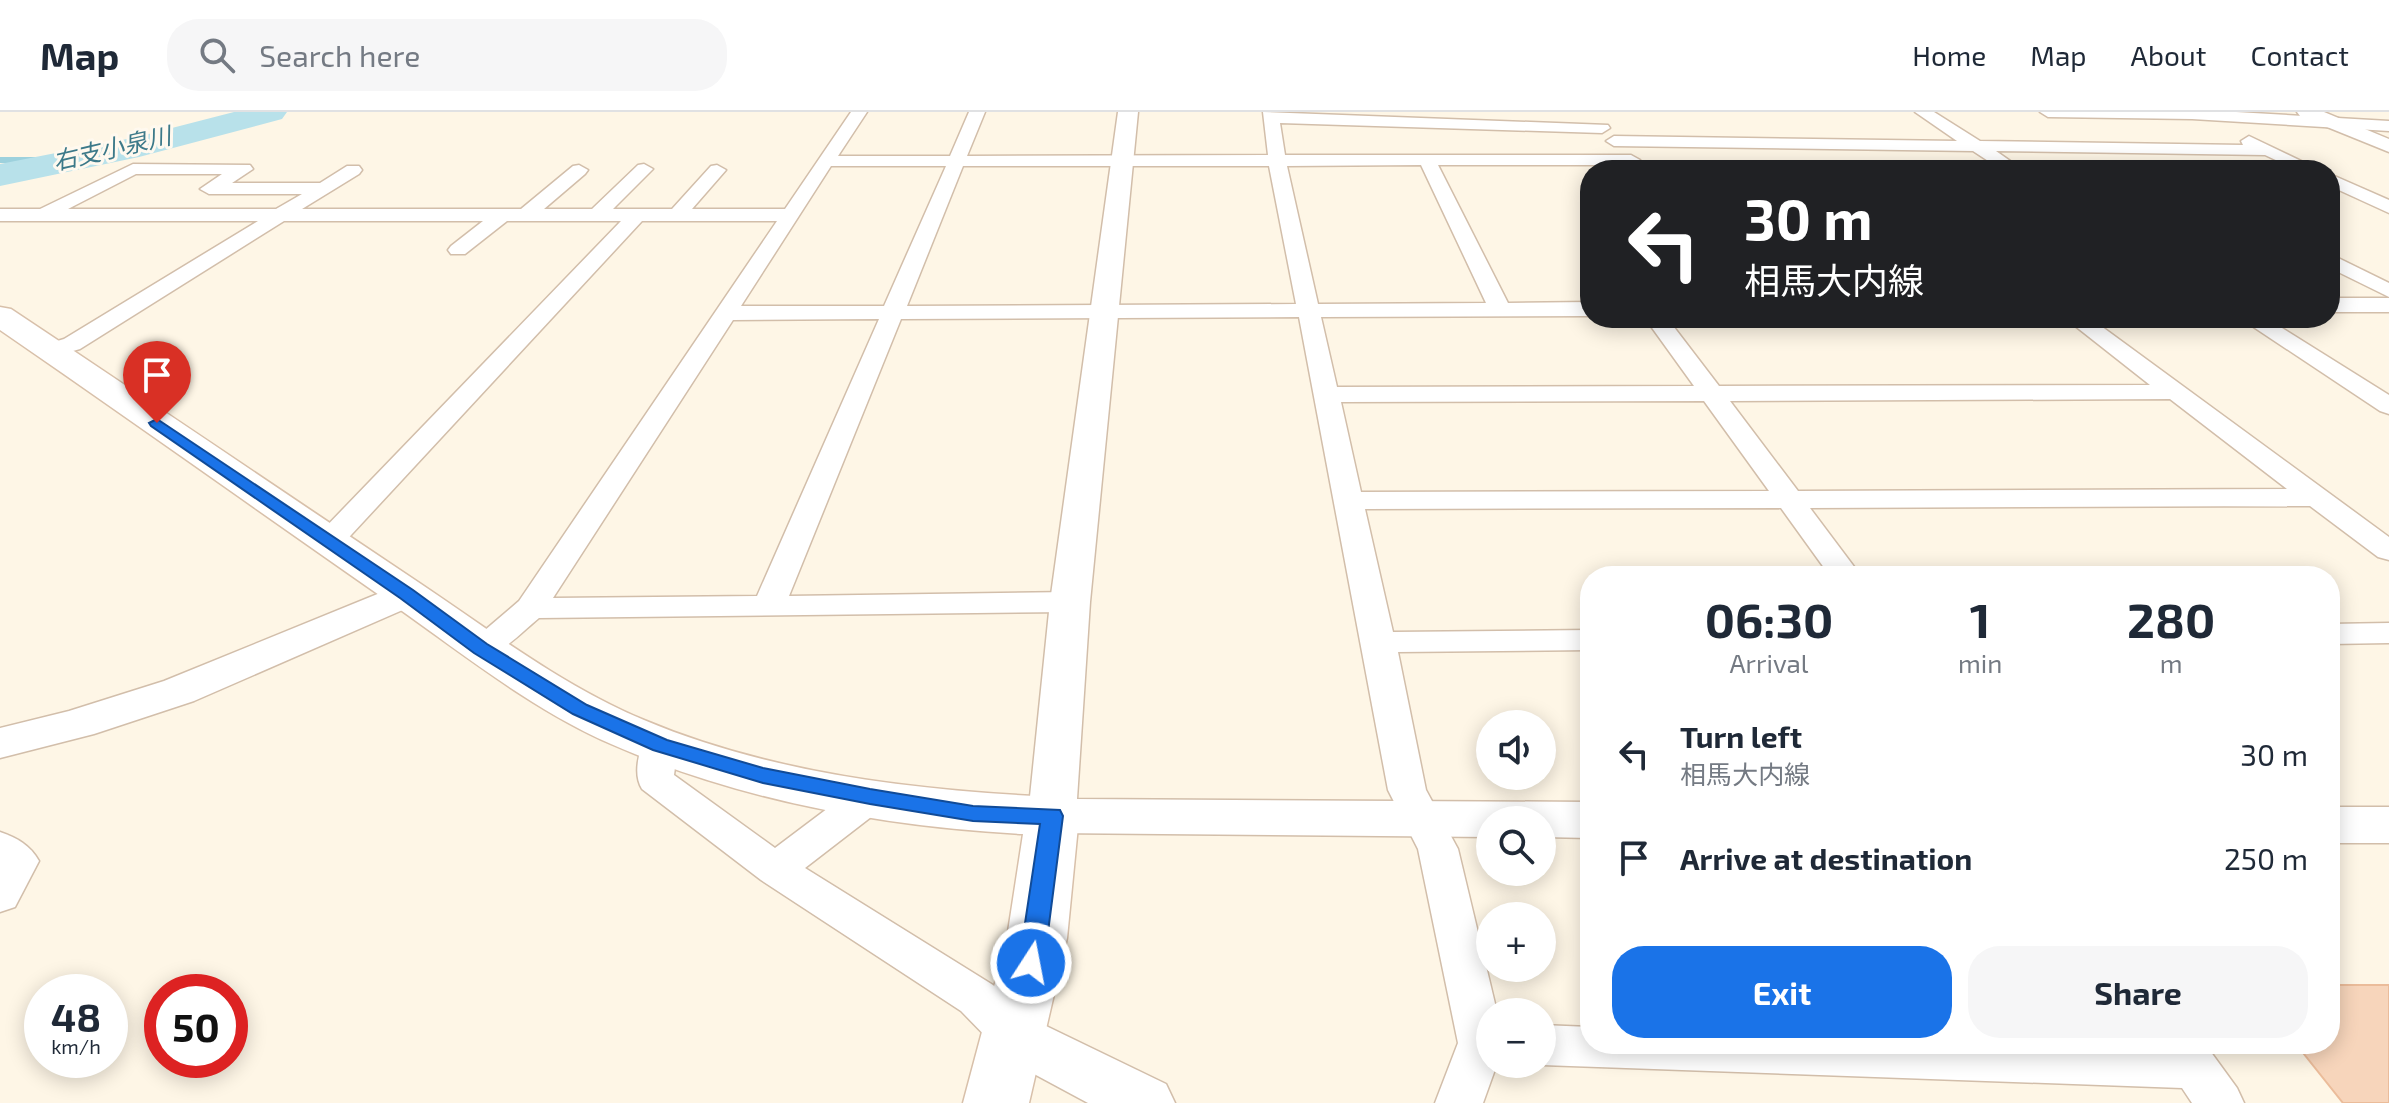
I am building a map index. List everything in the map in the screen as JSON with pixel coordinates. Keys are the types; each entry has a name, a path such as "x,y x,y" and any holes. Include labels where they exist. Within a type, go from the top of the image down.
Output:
{"main road":[{"path":"0,316 407,594 481,648 580,710 660,745 763,776 973,813 1052,816 1037,938 996,1103"}],"street":[{"path":"481,648 531,608 859,112"},
{"path":"769,606 977,112"},
{"path":"1128,112 1070,602 1052,816 1580,820"},
{"path":"1589,112 1631,160"},
{"path":"1923,112 1999,160"},
{"path":"2048,112 2192,114 2389,126"},
{"path":"2307,112 2389,146"},
{"path":"2192,114 2290,160"},
{"path":"1476,1003 1438,849 1407,790 1350,501 1277,161 1288,115 1333,140 1380,133 1427,161 1500,309"},
{"path":"826,161 1277,161 1333,140 1380,133 1602,128"},
{"path":"1427,161 1438,134"},
{"path":"1438,134 1603,160"},
{"path":"1614,141 2269,150"},
{"path":"2120,149 2141,160"},
{"path":"42,215 133,169 244,169 209,189 324,188"},
{"path":"597,215 644,169"},
{"path":"52,350 72,344 353,170"},
{"path":"526,215 579,170"},
{"path":"677,215 717,170"},
{"path":"2340,184 2389,207"},
{"path":"0,215 789,215"},
{"path":"328,542 637,215"},
{"path":"458,250 501,216"},
{"path":"2340,265 2389,291"},
{"path":"2340,305 2389,305"},
{"path":"726,313 1580,309"},
{"path":"1663,328 1839,566"},
{"path":"2089,328 2389,551"},
{"path":"2268,328 2377,391 2389,406"},
{"path":"1327,395 2175,392"},
{"path":"1350,501 2315,497"},
{"path":"0,743 78,724 179,691 407,594"},
{"path":"531,608 1070,602"},
{"path":"2340,634 2389,633"},
{"path":"1379,642 1580,640"},
{"path":"660,745 655,780 775,869 977,998 1015,1036 1145,1103"},
{"path":"775,869 870,797"},
{"path":"2340,825 2389,825"},
{"path":"0,847 19,861 0,896"},
{"path":"1556,1046 1580,1047"},
{"path":"1761,1054 2198,1072"},
{"path":"1459,1103 1476,1065"}],"building":[{"path":"2340,985 2389,985 2389,1103 2343,1103 2304,1054 2340,1054"}],"waterway":[{"name":"右支小泉川","path":"0,175 139,147 271,112"},
{"path":"0,160 68,160"}],"route":[{"path":"157,423 481,648 580,710 660,745 763,776 973,813 1052,816 1037,938 1031,963"}]}
